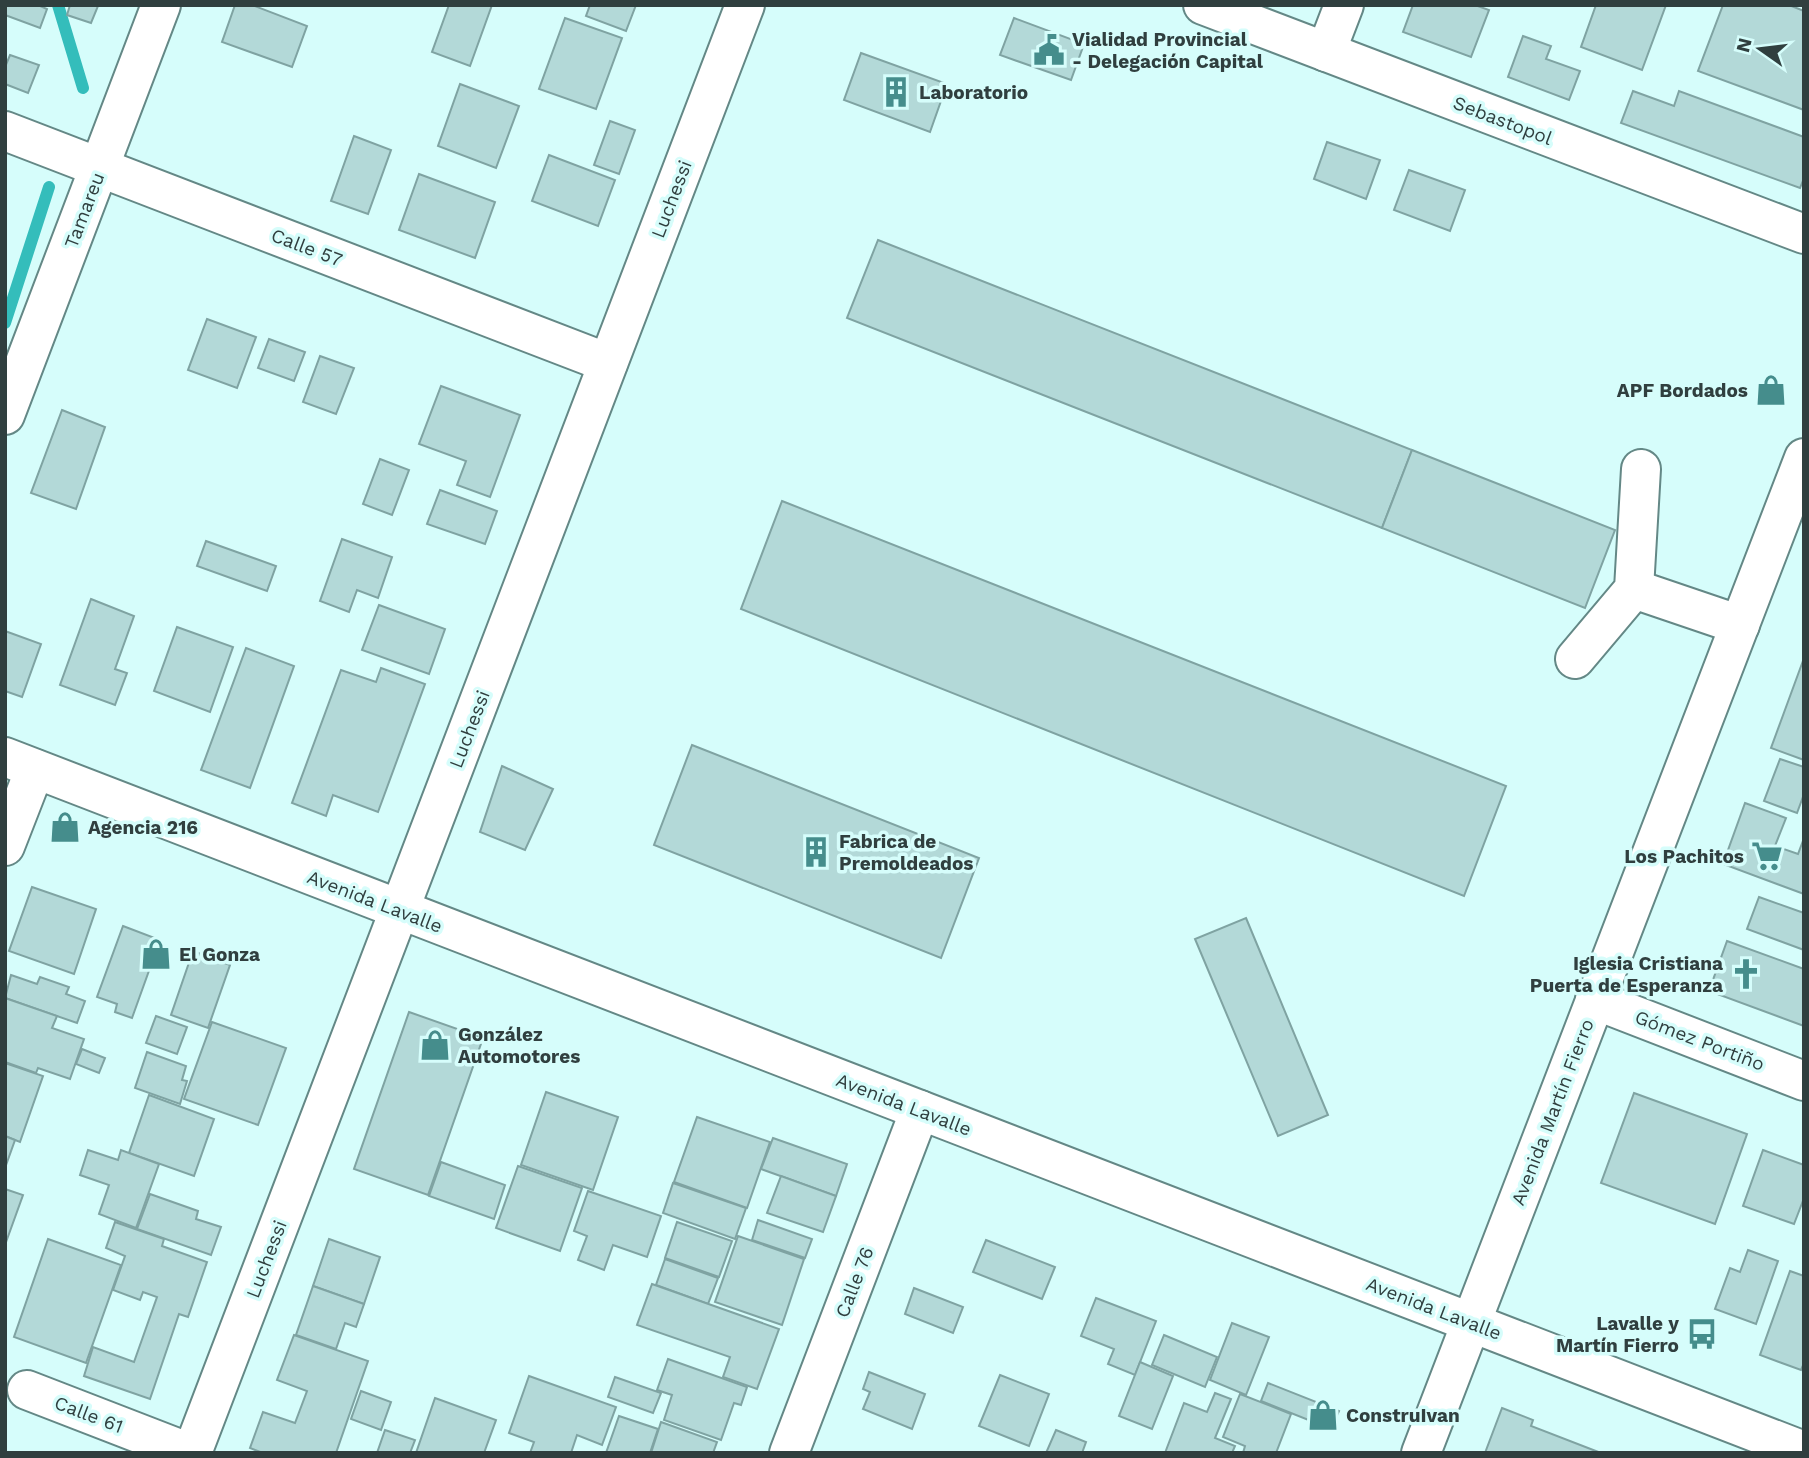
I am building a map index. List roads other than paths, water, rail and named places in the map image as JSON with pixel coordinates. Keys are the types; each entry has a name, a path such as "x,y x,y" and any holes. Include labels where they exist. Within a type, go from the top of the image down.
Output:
{"street":[{"name":"Tamareu","path":"5,415 161,5"},
{"name":"Luchessi","path":"191,1453 745,5"},
{"name":"Sebastopol","path":"1203,5 1804,234"},
{"path":"1326,52 1344,5"},
{"name":"Calle 57","path":"5,131 608,363"},
{"name":"Avenida Martín Fierro","path":"1421,1453 1804,458"},
{"path":"1575,659 1634,589 1641,469"},
{"path":"1634,589 1740,625"},
{"path":"5,846 20,763"},
{"name":"Avenida Lavalle","path":"20,763 1804,1451"},
{"name":"Gómez Portiño","path":"1595,1000 1804,1081"},
{"name":"Calle 76","path":"789,1453 920,1110"},
{"name":"Calle 61","path":"27,1390 191,1453"}],"waterway":[{"path":"58,5 83,88"},
{"path":"5,323 49,187"}],"place":[{"name":"Vialidad Provincial - Delegación Capital","path":"1049,50"},
{"name":"Laboratorio","path":"896,92"},
{"name":"APF Bordados","path":"1771,390"},
{"name":"Agencia 216","path":"65,827"},
{"name":"Fabrica de Premoldeados","path":"816,852"},
{"name":"Los Pachitos","path":"1767,856"},
{"name":"El Gonza","path":"156,954"},
{"name":"Iglesia Cristiana Puerta de Esperanza","path":"1746,974"},
{"name":"González Automotores","path":"435,1045"},
{"name":"Lavalle y Martín Fierro","path":"1702,1334"},
{"name":"ConstruIvan","path":"1323,1415"}]}
